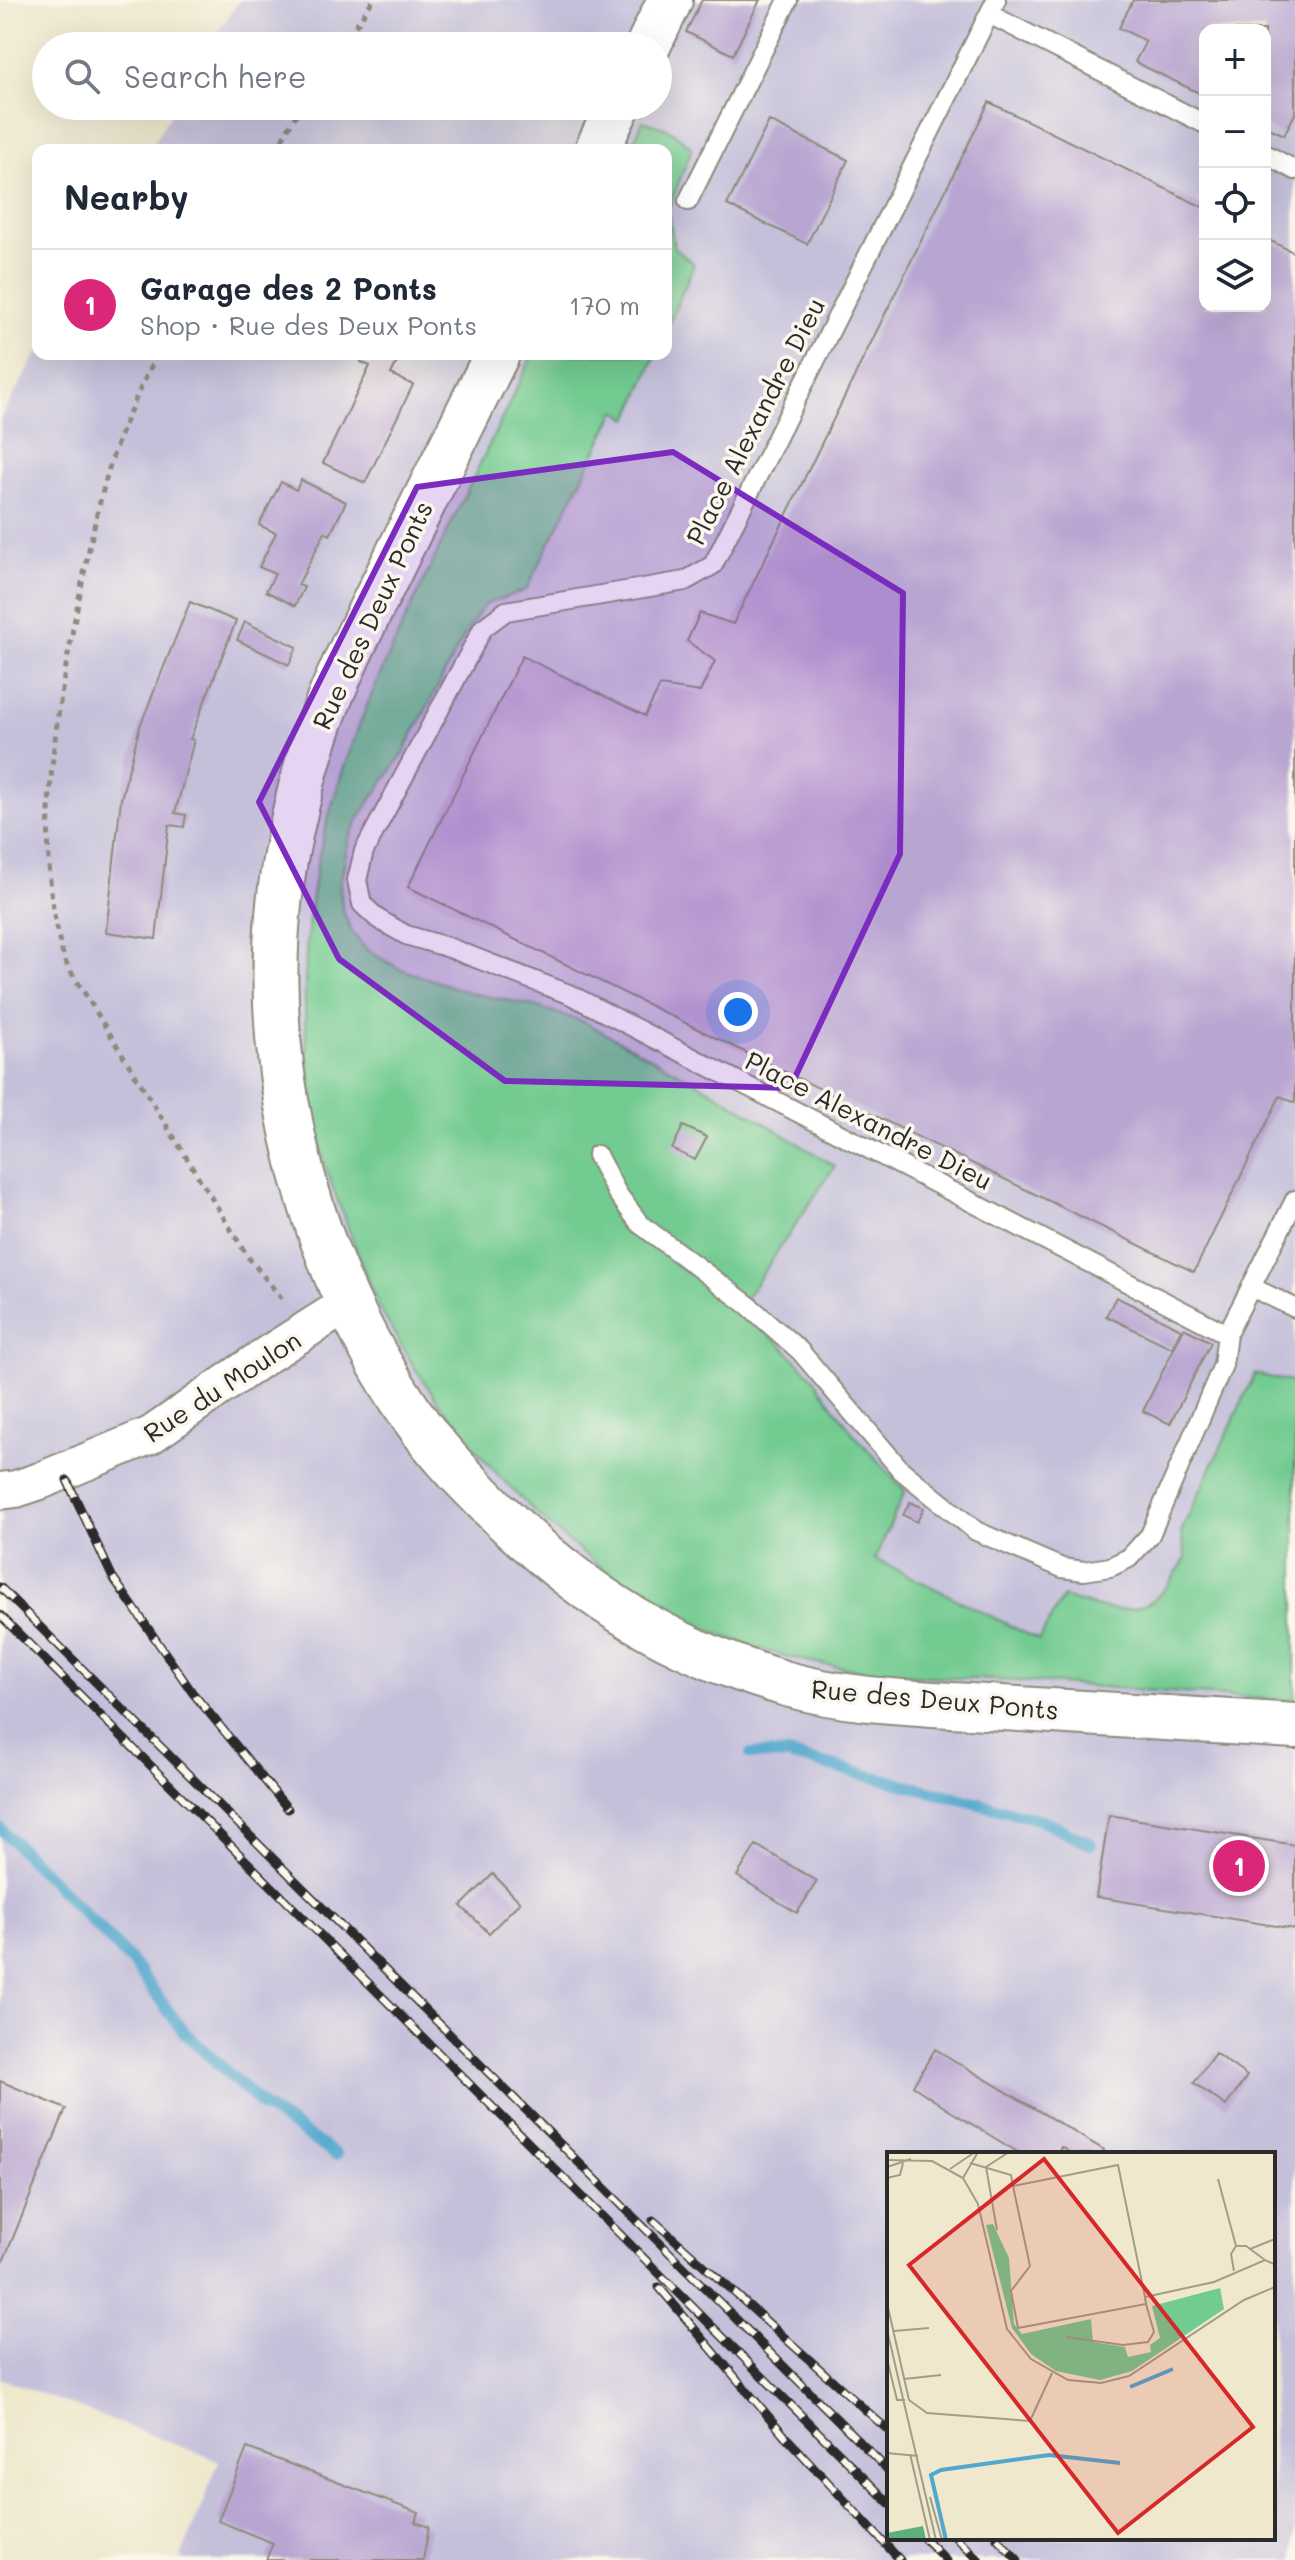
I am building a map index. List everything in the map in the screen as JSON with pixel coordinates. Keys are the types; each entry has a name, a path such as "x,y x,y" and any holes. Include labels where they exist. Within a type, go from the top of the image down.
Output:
{"main road":[{"path":"655,32 670,0"},
{"path":"600,144 611,120"},
{"name":"Rue des Deux Ponts","path":"494,360 349,655 322,718 287,848 275,958 281,1079 290,1130 305,1183 349,1303 389,1380 445,1458 562,1571 647,1628 701,1654 794,1686 846,1695 1295,1726"}],"street":[{"name":"Rue du Moulon","path":"0,1491 40,1481 151,1435 349,1303"}],"lane":[{"path":"688,201 788,0"},
{"name":"Place Alexandre Dieu","path":"1199,121 993,7 713,565 685,581 506,611 483,628 364,851 357,880 362,904 378,919 406,935 450,948 571,995 1227,1334"},
{"path":"1271,157 1295,170"},
{"path":"597,1155 617,1193 640,1224 748,1305 800,1351 901,1470 976,1531 1062,1568 1084,1571 1110,1567 1129,1558 1150,1535 1223,1365 1227,1334 1295,1200"},
{"path":"1251,1287 1295,1308"}],"path":[{"path":"351,32 373,0"},
{"path":"279,144 293,120"},
{"path":"154,360 108,469 66,664 54,749 48,849 57,924 65,961 90,1003 248,1257 307,1330"}],"highlighted area":[{"path":"673,452 903,593 900,854 790,1088 505,1081 339,959 259,802 417,487"}],"shaded area":[{"path":"240,0 1295,0 1295,2560 180,2560 219,2461 0,2378 0,1522 3,1524 0,1509 0,420 33,360 672,360 672,144 153,144 167,120 672,120 672,32 218,32"}],"green space":[{"path":"643,121 670,130 692,148 672,200 672,144 633,144"},
{"path":"672,235 674,248 694,264 672,317"},
{"path":"530,360 654,360 629,419 616,411 526,590 484,605 464,636 404,752 362,813 349,838 340,885 342,908 352,933 367,950 400,969 471,993 535,1006 584,1022 711,1090 835,1166 738,1310 779,1343 811,1375 853,1433 905,1491 875,1559 1039,1640 1063,1597 1099,1608 1125,1610 1148,1603 1167,1587 1186,1559 1181,1532 1255,1374 1295,1383 1295,1701 921,1676 827,1665 767,1651 707,1628 649,1599 595,1562 544,1521 455,1424 417,1371 369,1285 329,1178 318,1133 307,1053 305,970 320,851 362,717"}],"building":[{"path":"702,0 760,0 733,55 686,32"},
{"path":"1133,0 1295,0 1295,114 1284,135 1271,129 1271,24 1199,24 1199,93 1135,62 1146,41 1119,28"},
{"path":"989,102 1199,205 1199,312 1271,312 1271,241 1295,253 1295,1103 1280,1096 1194,1272 408,887 522,656 645,716 660,686 700,692 715,661 687,641 700,613 733,624"},
{"path":"769,121 848,160 807,244 727,205"},
{"path":"398,360 391,374 413,385 365,483 323,463 370,366 361,362"},
{"path":"301,480 346,502 330,535 325,532 298,585 304,587 295,606 266,591 275,574 259,567 276,533 259,525 281,482 296,490"},
{"path":"190,602 236,621 190,739 194,740 175,813 186,815 184,827 169,825 156,939 106,932 121,799 140,726"},
{"path":"245,622 297,647 289,665 237,640"},
{"path":"683,1126 707,1137 695,1160 672,1149"},
{"path":"1116,1297 1181,1329 1172,1348 1106,1316"},
{"path":"1184,1328 1211,1342 1170,1424 1143,1411"},
{"path":"910,1502 924,1508 917,1522 903,1515"},
{"path":"1109,1815 1295,1845 1295,1929 1096,1897"},
{"path":"756,1845 817,1881 797,1913 737,1876"},
{"path":"493,1874 520,1902 489,1933 461,1906"},
{"path":"935,2049 1104,2150 1069,2152 1061,2147 1058,2152 1018,2152 913,2086"},
{"path":"1215,2053 1247,2076 1226,2106 1194,2083"},
{"path":"0,2081 66,2109 0,2269"},
{"path":"247,2448 419,2513 415,2522 429,2527 423,2560 266,2560 273,2543 218,2521"}],"waterway":[{"path":"751,1754 789,1755 1042,1820 1091,1844"},
{"path":"0,1828 132,1962 184,2032 263,2106 336,2155"}],"railway":[{"path":"67,1480 112,1576 192,1692 288,1809"},
{"path":"0,1587 887,2469"},
{"path":"0,1615 887,2501"},
{"path":"653,2220 887,2429"},
{"path":"659,2287 785,2436 900,2560"},
{"path":"926,2540 946,2560"},
{"path":"958,2540 979,2560"},
{"path":"999,2540 1018,2560"}],"place":[{"name":"Garage des 2 Ponts","path":"1239,1866"}]}
